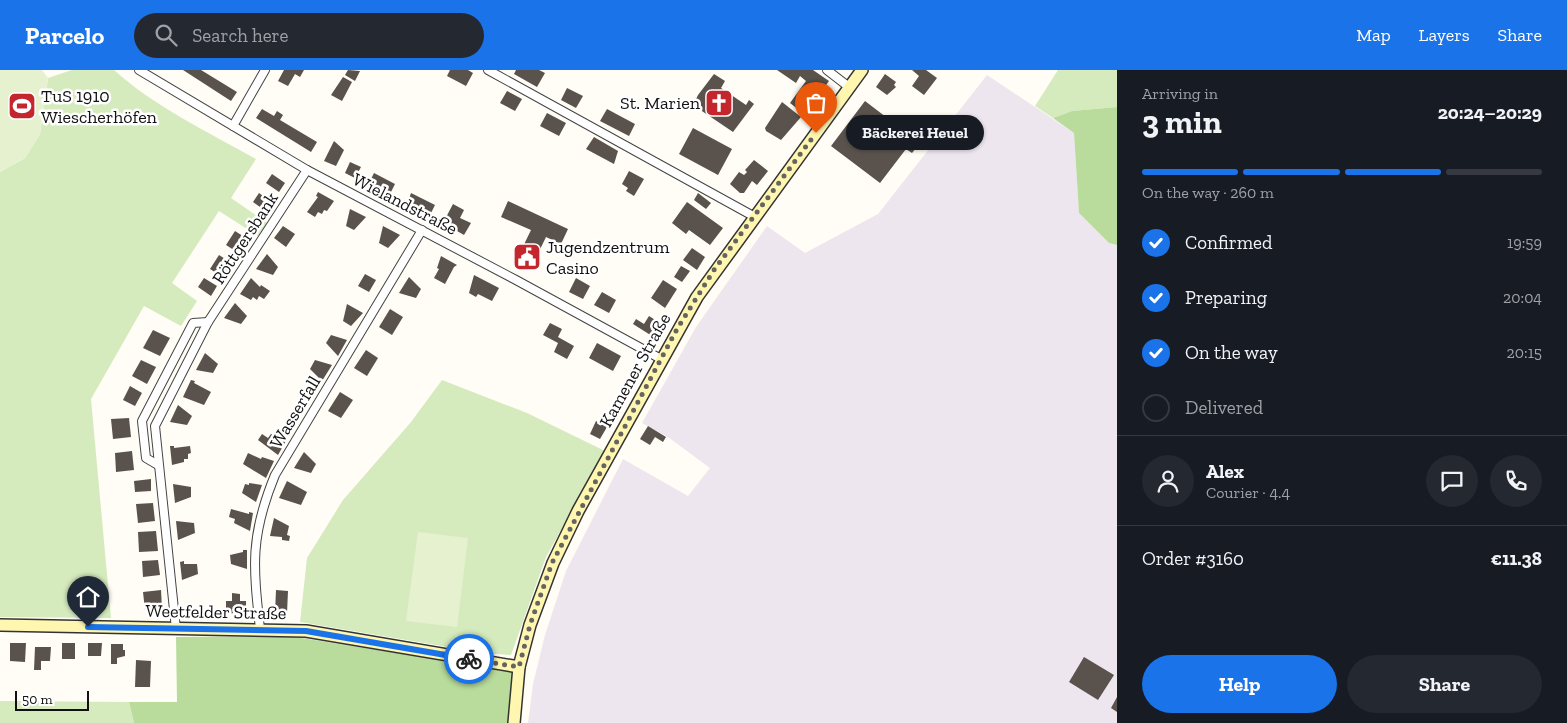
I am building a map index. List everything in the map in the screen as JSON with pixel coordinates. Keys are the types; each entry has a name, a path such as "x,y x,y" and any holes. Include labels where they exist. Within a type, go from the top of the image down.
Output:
{"main road":[{"name":"Kamener Straße","path":"514,723 519,667 530,625 552,563 661,359 714,270 862,70"},
{"name":"Weetfelder Straße","path":"0,625 306,631 519,667"}],"street":[{"name":"Wielandstraße","path":"139,70 307,170 661,359"},
{"path":"233,126 265,70"},
{"path":"488,70 755,217"},
{"path":"827,70 849,87"},
{"name":"Röttgersbank","path":"176,629 155,426 208,322 307,170"},
{"name":"Wasserfall","path":"260,629 254,579 254,549 263,504 275,475 422,230"},
{"name":"Röttgersbank","path":"158,465 146,458 142,421 193,323 208,322"},
{"path":"168,369 180,376"},
{"path":"160,384 172,391"},
{"path":"155,394 168,400"}],"shaded area":[{"path":"987,75 1074,133 1079,213 1109,243 1117,245 1117,723 528,723 533,684 545,635 566,571 623,459 688,496 710,468 668,437 642,423 696,327 767,226 805,253 878,214"}],"green space":[{"name":"TuS 1910 Wiescherhöfen","path":"0,70 42,70 48,78 40,134 25,158 0,172"},
{"path":"72,70 114,70 164,107 256,159 231,198 267,223 258,236 219,211 172,283 197,301 181,326 144,306 91,399 111,618 0,617 0,172 25,158 40,134 48,78"},
{"path":"1058,70 1117,70 1117,107 1072,111 1053,118 1035,106"},
{"path":"1117,107 1117,245 1109,243 1079,213 1074,133 1053,118 1072,111"},
{"path":"442,380 527,413 605,451 546,557 511,655 483,653 300,622 307,558 343,500 411,422"},
{"path":"418,532 468,538 457,627 406,621"},
{"path":"289,636 517,672 509,723 134,723 129,702 177,702 176,637"},
{"path":"0,701 129,702 134,723 0,723"}],"building":[{"path":"183,70 201,70 237,92 231,101"},
{"path":"284,70 304,70 300,77 295,74 288,86 278,81"},
{"path":"348,70 360,71 355,81 345,75"},
{"path":"450,70 468,70 473,73 466,86 447,76"},
{"path":"516,70 539,70 545,73 537,87 514,74"},
{"path":"777,70 813,70 829,81 803,113 790,103 806,81 800,76 796,83"},
{"path":"912,70 926,70 937,78 924,95 912,86 919,76"},
{"name":"St. Marien","path":"714,74 725,81 721,88 746,105 749,100 754,104 733,132 693,105"},
{"path":"885,74 896,82 894,85 896,87 887,95 876,87"},
{"path":"343,77 352,82 342,101 331,95"},
{"path":"567,88 583,96 576,108 561,100"},
{"path":"507,91 522,99 515,111 500,103"},
{"path":"865,101 920,143 912,153 906,149 880,183 831,146"},
{"path":"782,102 801,117 781,140 766,131 765,128"},
{"path":"262,109 274,116 277,111 283,115 280,120 317,142 311,152 256,118"},
{"path":"607,109 635,124 629,136 600,121"},
{"path":"547,113 566,123 559,136 540,126"},
{"path":"693,128 732,149 718,175 679,154"},
{"path":"594,137 618,151 614,164 586,149"},
{"path":"334,141 344,150 336,166 324,161"},
{"path":"754,160 768,171 757,185 752,181 744,193 740,193 730,184 739,172 744,175 747,172 745,170"},
{"path":"350,162 361,167 355,178 345,173"},
{"path":"629,171 644,179 634,196 626,191 628,188 622,184"},
{"path":"374,173 395,184 389,196 368,185"},
{"path":"272,174 285,183 279,192 266,183"},
{"path":"318,192 334,201 327,211 324,210 322,214 318,212 315,217 307,212 318,197 316,196"},
{"path":"259,193 273,203 267,212 253,202"},
{"path":"411,193 435,205 429,217 407,205"},
{"path":"698,193 711,203 706,209 694,200"},
{"path":"508,201 568,229 561,244 546,237 530,270 515,263 531,230 501,217"},
{"path":"687,202 723,228 710,245 689,230 686,234 672,223"},
{"path":"453,204 464,210 460,218 471,223 464,235 443,223"},
{"path":"350,209 366,217 354,230 346,226"},
{"path":"283,226 295,234 286,247 274,238"},
{"path":"383,226 400,235 388,248 379,243"},
{"path":"235,231 249,240 240,254 226,245"},
{"path":"692,248 705,257 697,270 683,260"},
{"path":"267,254 278,267 273,275 256,269"},
{"path":"219,255 233,264 224,278 210,269"},
{"path":"441,256 457,265 445,284 434,278 439,269 437,268"},
{"path":"681,266 690,271 682,282 674,277"},
{"path":"365,274 376,280 369,292 358,286"},
{"path":"474,275 499,288 492,301 478,294 476,297 469,293"},
{"path":"409,277 421,289 416,298 399,293"},
{"path":"204,278 217,286 211,296 198,287"},
{"path":"251,278 260,287 261,285 270,291 264,299 259,296 257,300 253,297 251,300 240,294"},
{"path":"576,278 590,286 583,299 569,292"},
{"path":"663,280 677,289 665,308 651,298"},
{"path":"602,292 616,300 609,313 594,305"},
{"path":"235,303 247,316 241,324 224,318"},
{"path":"347,304 363,313 351,326 343,321"},
{"path":"390,309 403,317 392,335 379,327"},
{"path":"649,316 660,323 652,336 633,324 636,319 644,324"},
{"path":"550,323 562,329 558,337 574,346 567,359 554,352 558,343 543,335"},
{"path":"153,330 170,338 160,356 143,348"},
{"path":"331,335 347,340 338,356 326,343"},
{"path":"597,343 621,356 613,371 589,358"},
{"path":"366,350 378,358 367,376 354,368"},
{"path":"205,353 218,364 213,373 196,370"},
{"path":"141,360 156,367 147,384 132,376"},
{"path":"315,360 332,365 322,381 310,369"},
{"path":"191,380 211,392 204,405 183,397"},
{"path":"130,386 142,393 135,406 123,400"},
{"path":"340,392 353,400 341,418 328,411"},
{"path":"178,405 192,416 187,425 170,422"},
{"path":"129,418 131,437 113,439 111,419"},
{"path":"596,421 607,427 600,439 590,434"},
{"path":"648,426 666,437 663,442 655,437 650,445 640,439"},
{"path":"262,434 268,438 271,434 287,439 278,455 258,440"},
{"path":"170,446 174,446 174,448 190,446 191,453 188,454 188,459 172,465"},
{"path":"132,451 134,470 116,472 115,453"},
{"path":"304,452 316,464 311,473 294,468"},
{"path":"248,453 261,459 262,457 274,461 266,478 243,464"},
{"path":"151,479 151,491 135,492 134,481"},
{"path":"287,481 307,492 301,505 279,498"},
{"path":"249,483 262,485 256,502 242,493 245,484 249,485"},
{"path":"173,484 191,487 191,497 175,503"},
{"path":"153,503 155,521 138,523 136,504"},
{"path":"231,509 249,514 249,512 253,513 250,531 234,523 235,519 229,517"},
{"path":"274,518 289,526 287,535 290,536 289,541 282,540 282,537 270,536"},
{"path":"176,521 194,523 195,533 178,540"},
{"path":"156,531 158,551 139,552 138,532"},
{"path":"243,550 247,550 247,569 231,564 230,555 243,552"},
{"path":"158,560 160,575 143,577 142,561"},
{"path":"184,561 184,564 197,564 198,574 182,580 180,562"},
{"path":"161,590 162,609 145,610 143,592"},
{"path":"276,590 288,591 287,613 275,613"},
{"path":"232,593 240,594 240,601 246,601 246,614 226,613 226,601 232,601"},
{"path":"10,643 26,643 25,662 10,661"},
{"path":"62,643 75,643 75,659 62,659"},
{"path":"88,643 102,643 101,656 88,656"},
{"path":"111,644 123,644 123,650 125,650 125,656 117,658 117,664 111,664"},
{"path":"35,647 51,647 50,661 41,661 41,670 34,670"},
{"path":"1084,657 1114,675 1098,700 1069,682"},
{"path":"136,660 151,661 150,687 135,687"},
{"path":"1117,697 1117,712 1111,708"}],"way so far":[{"path":"469,659 519,667 530,625 552,563 578,511 677,329 714,270 816,133"}],"place":[{"name":"St. Marien","path":"719,103"},
{"name":"TuS 1910 Wiescherhöfen","path":"22,106"},
{"name":"Bäckerei Heuel","path":"816,133"},
{"name":"Jugendzentrum Casino","path":"527,257"}],"route":[{"path":"88,627 306,631 469,659"}]}
